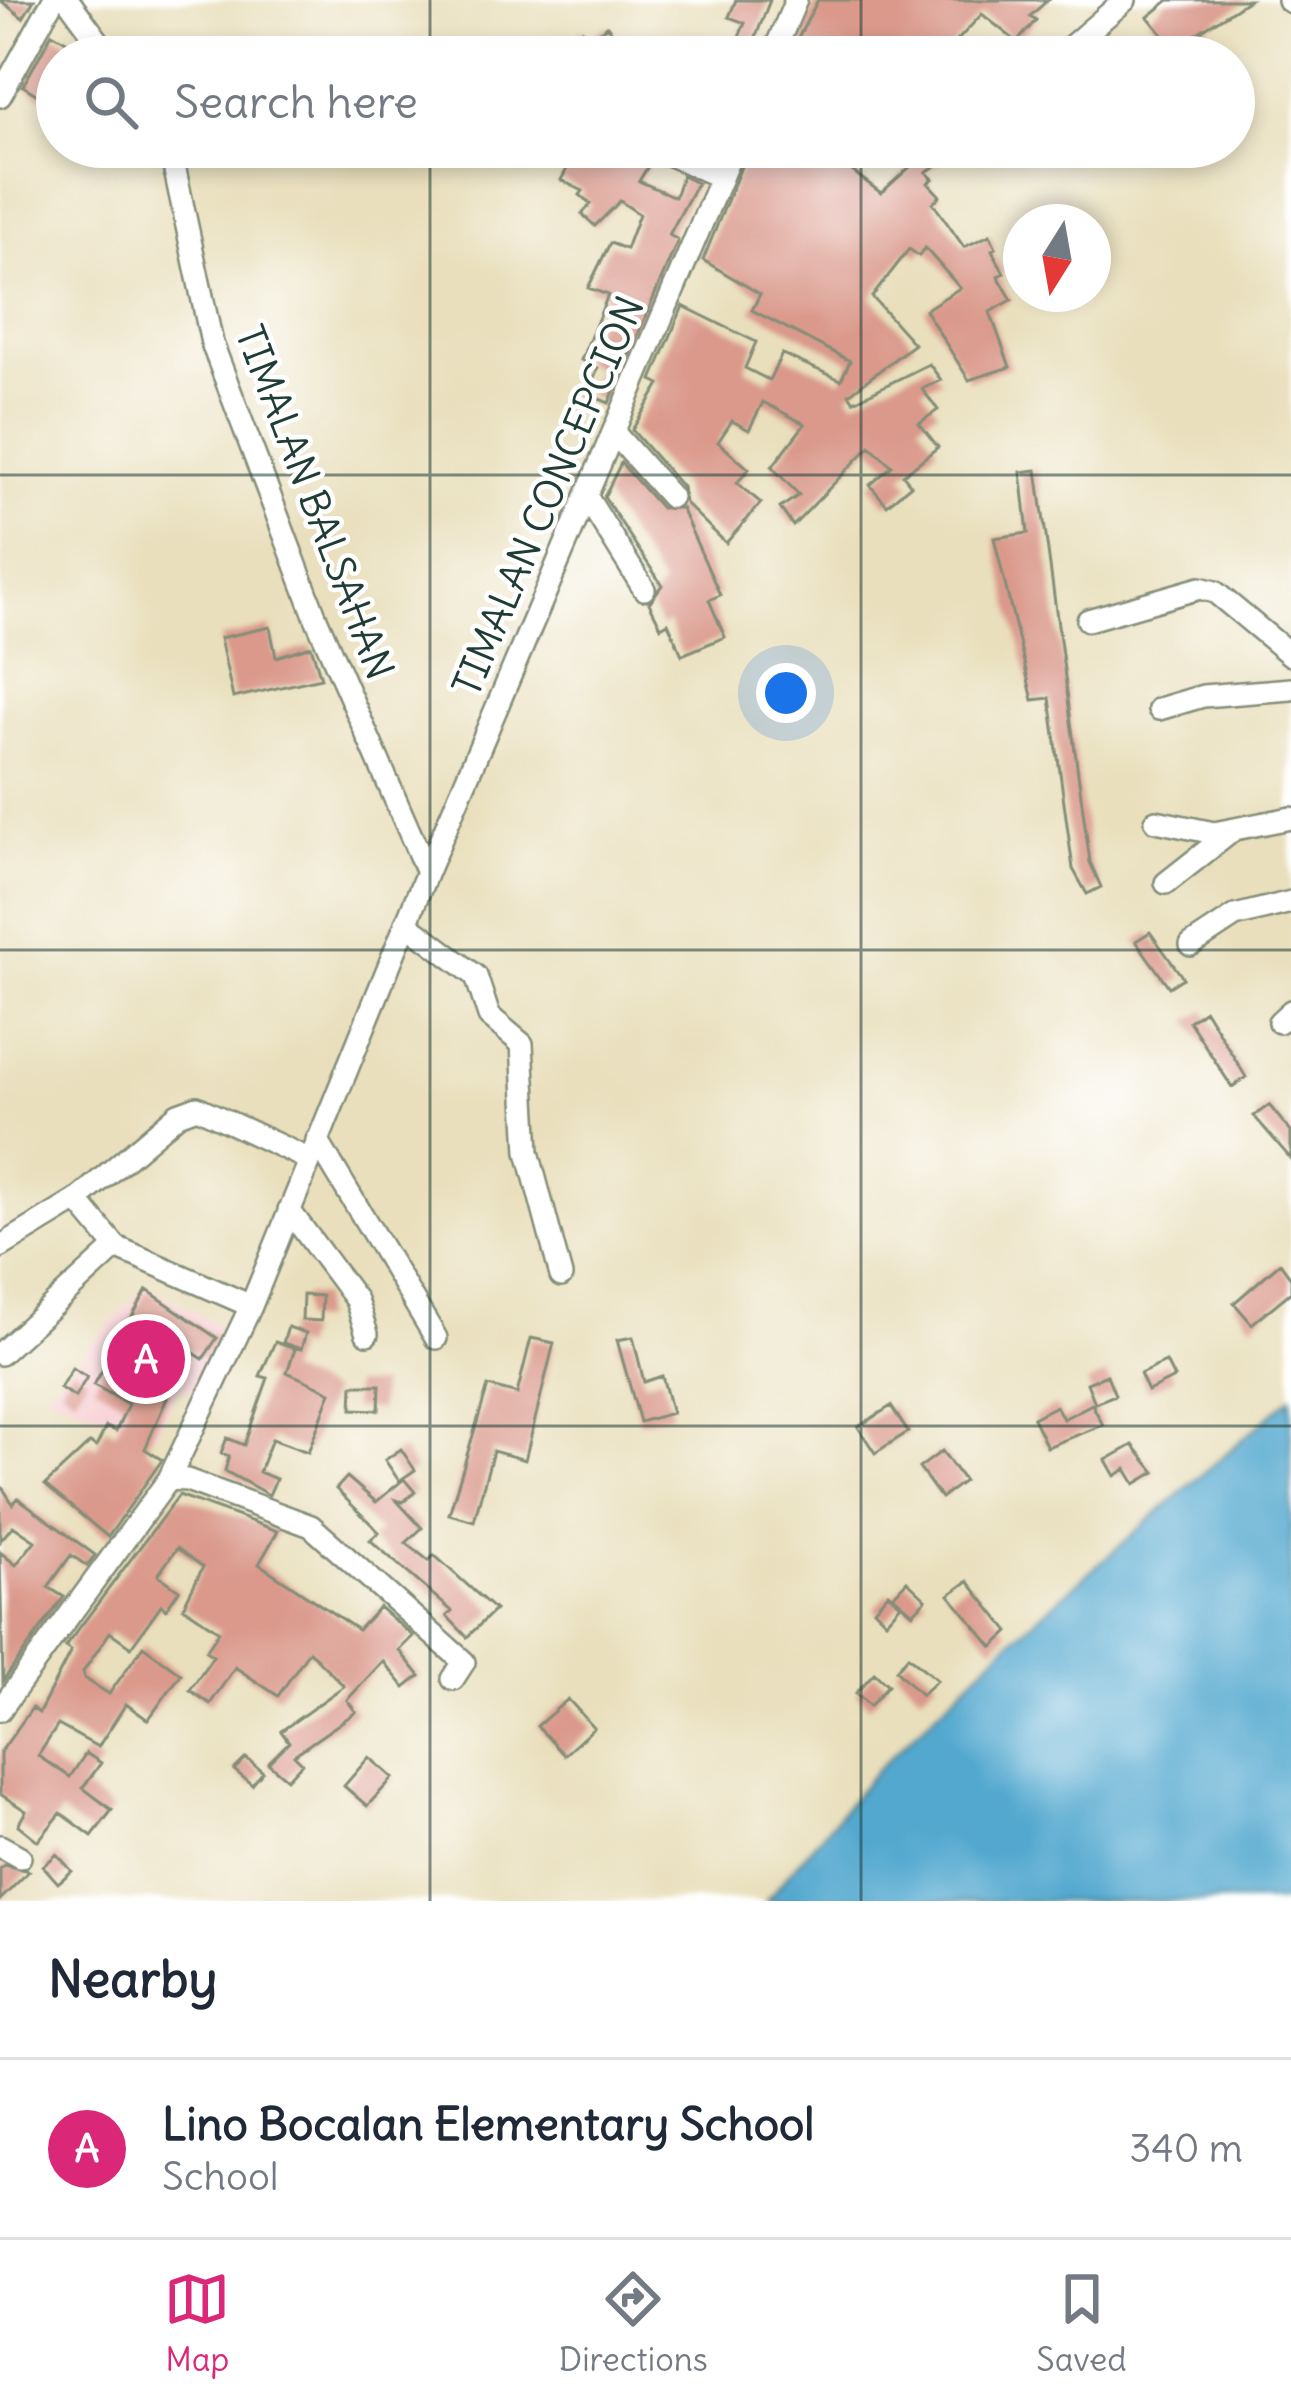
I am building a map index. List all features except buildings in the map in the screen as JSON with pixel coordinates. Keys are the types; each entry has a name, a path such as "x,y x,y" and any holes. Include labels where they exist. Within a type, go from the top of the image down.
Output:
{"street":[{"path":"0,96 53,0"},
{"path":"68,0 95,36"},
{"path":"781,36 796,0"},
{"path":"1083,36 1125,0"},
{"name":"TIMALAN BALSAHAN","path":"174,168 212,343 316,618 427,872"},
{"path":"701,168 722,177"},
{"name":"TIMALAN CONCEPCION","path":"0,1711 169,1479 251,1306 427,872 726,168"},
{"path":"615,434 671,497"},
{"path":"588,499 644,590"},
{"path":"1088,620 1200,588 1215,592 1291,656"},
{"path":"1159,709 1203,696 1291,689"},
{"path":"1156,821 1206,832 1291,818"},
{"path":"1166,883 1232,830"},
{"path":"1190,945 1235,916 1291,902"},
{"path":"406,923 476,976 489,1016 521,1044 528,1153 561,1276"},
{"path":"0,1247 77,1200 178,1114 197,1107 314,1150 436,1338"},
{"path":"77,1200 116,1247 251,1306"},
{"path":"289,1210 356,1300 367,1334"},
{"path":"0,1354 116,1247"},
{"path":"169,1479 187,1480 310,1526 464,1662 452,1678"}],"shaded area":[{"path":"146,1285 229,1332 196,1393 179,1386 154,1436 46,1393"}],"water":[{"path":"1291,1397 1291,1901 766,1901 874,1773 1007,1644"}],"place":[{"name":"Lino Bocalan Elementary School","path":"146,1359"}]}
